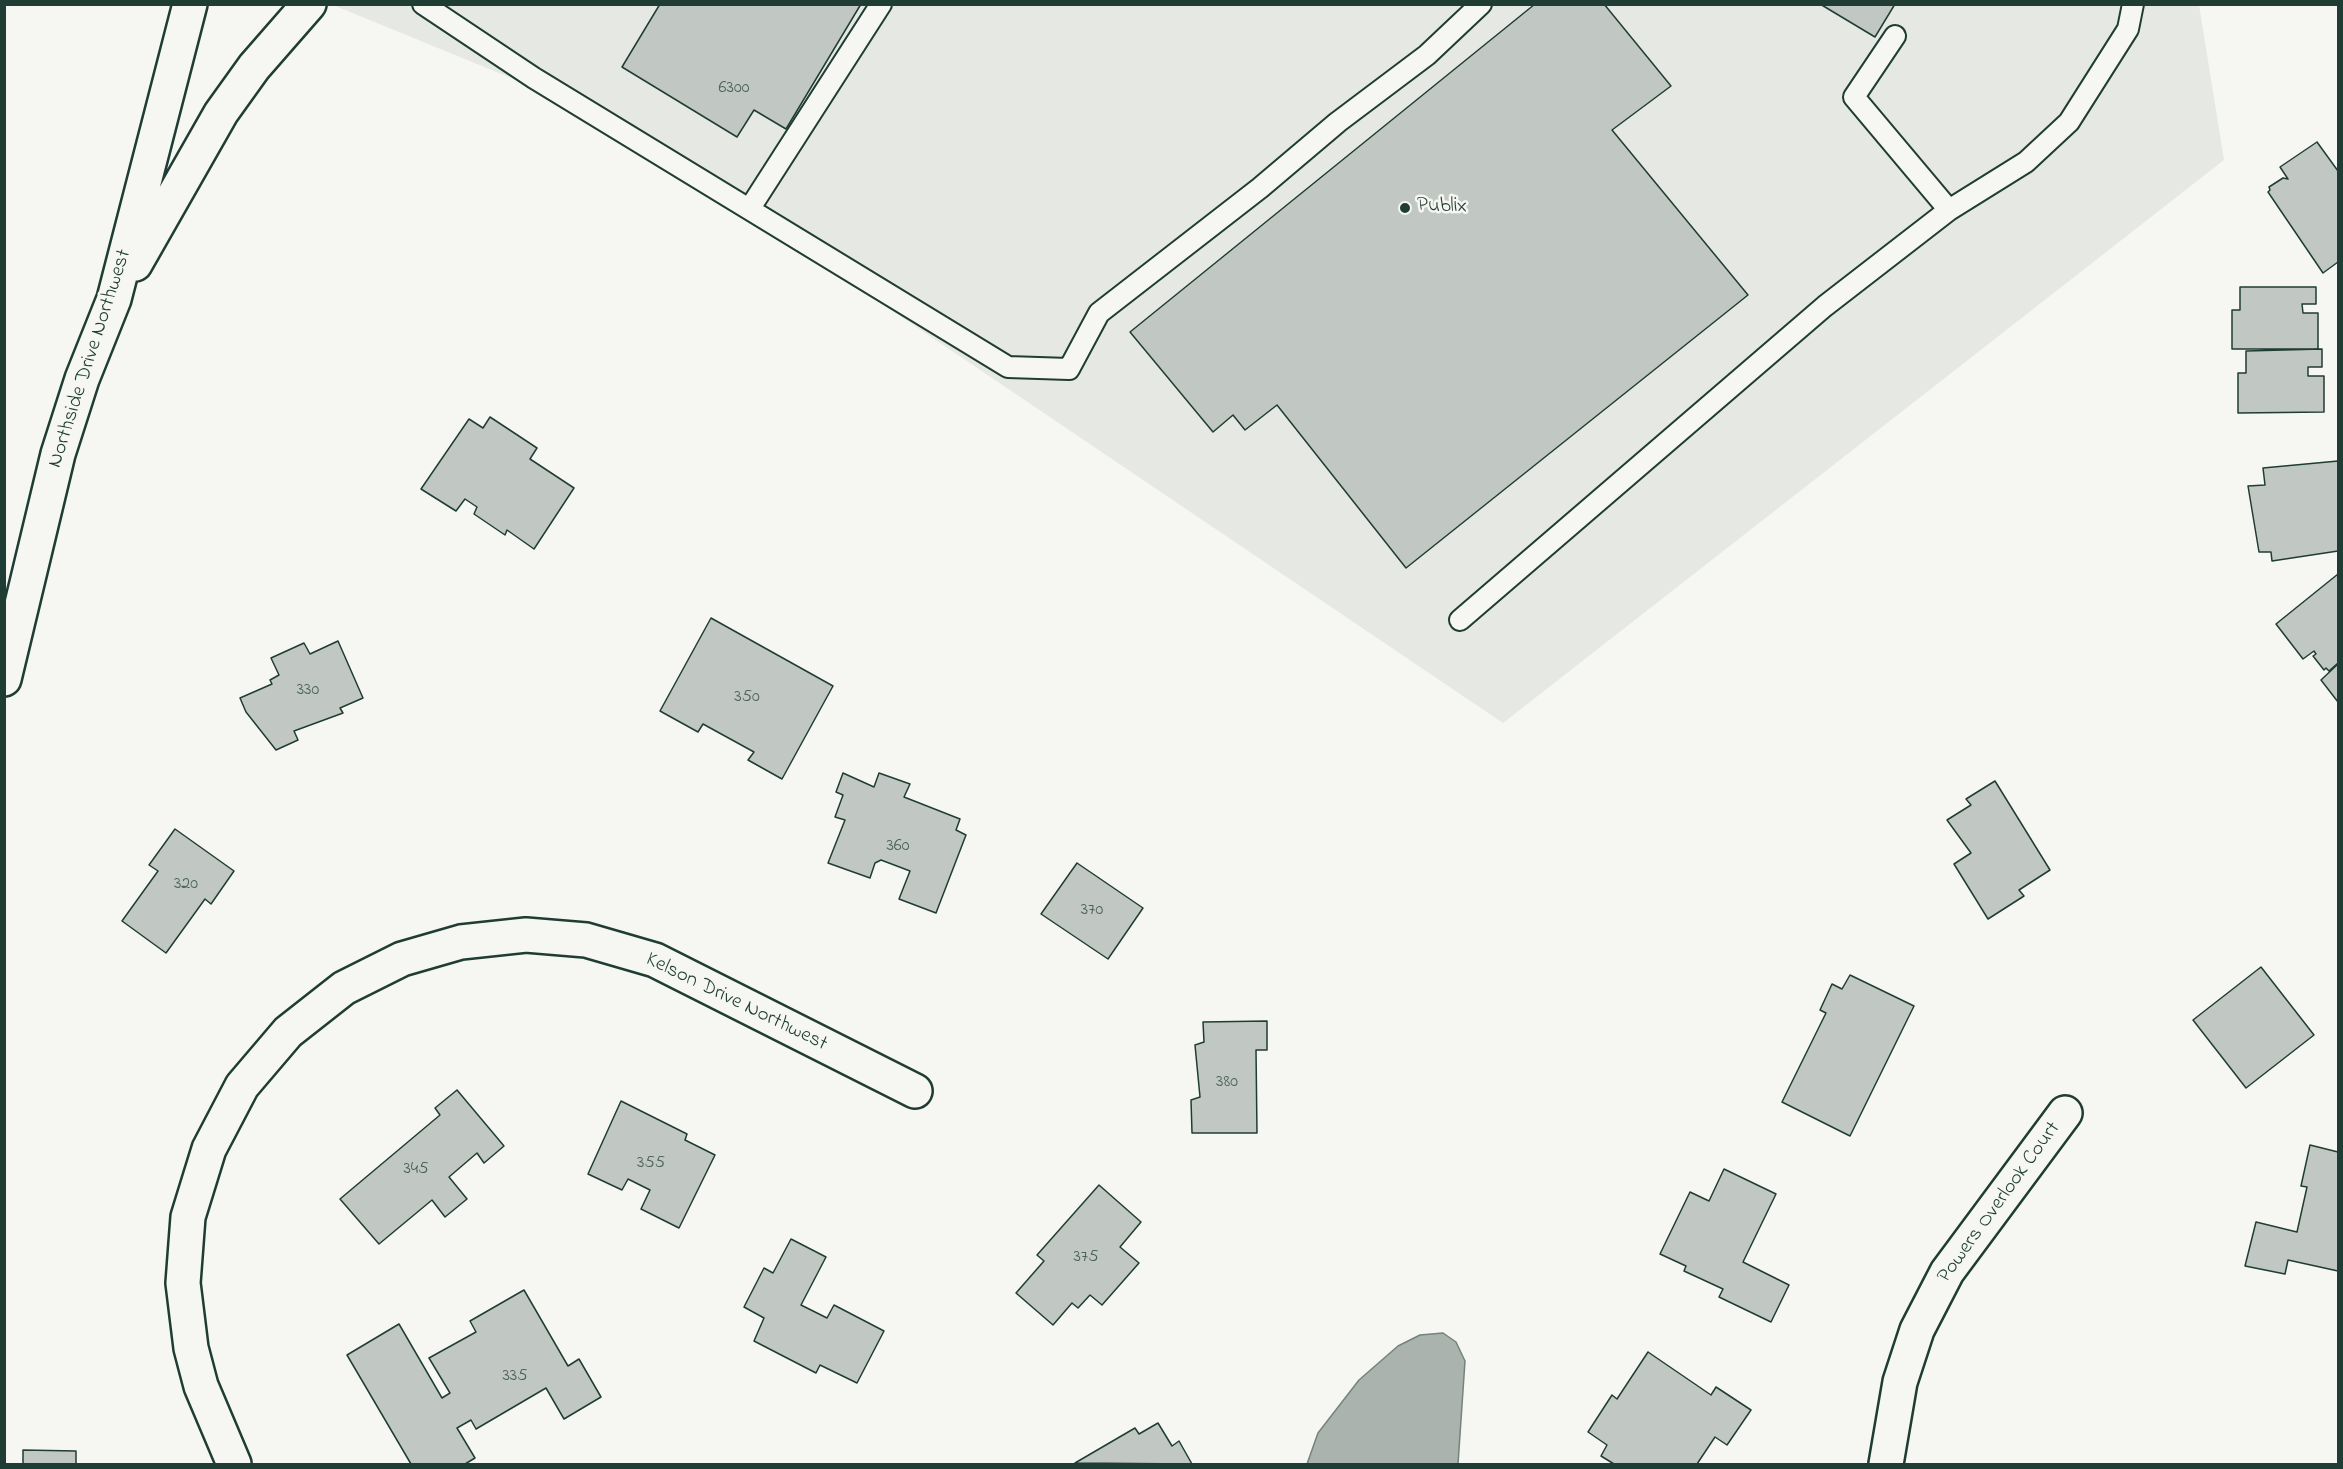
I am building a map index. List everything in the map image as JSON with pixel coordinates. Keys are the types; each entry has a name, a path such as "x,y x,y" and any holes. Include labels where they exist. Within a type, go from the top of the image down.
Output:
{"street":[{"name":"Northside Drive Northwest","path":"4,679 58,454 82,379 114,299 190,4"},
{"path":"114,299 221,113 254,68 309,4"},
{"name":"Kelson Drive Northwest","path":"234,1464 201,1386 191,1348 183,1283 188,1217 209,1149 242,1086 288,1032 344,988 402,959 461,942 526,935 586,940 655,960 915,1091"},
{"name":"Powers Overlook Court","path":"1886,1464 1900,1382 1917,1330 1947,1272 2065,1113"}],"lane":[{"path":"423,4 534,78 1008,367 1069,369 1100,313 1260,188 1338,122 1427,56 1481,4"},
{"path":"750,208 881,4"},
{"path":"1460,620 1825,306 1949,210 2026,162 2069,122 2128,29 2133,4"},
{"path":"1895,36 1854,97 1949,210"}],"shaded area":[{"path":"333,5 2199,5 2224,160 1503,723 604,116"},
{"path":"1443,1333 1456,1342 1465,1361 1458,1464 1307,1464 1318,1433 1359,1380 1398,1346 1420,1335"}],"building":[{"path":"660,4 861,4 786,129 754,110 737,137 622,67"},
{"path":"1535,4 1604,4 1671,86 1612,130 1748,295 1406,568 1277,405 1245,430 1233,415 1213,432 1130,332"},
{"path":"1820,4 1895,4 1875,37"},
{"path":"2317,142 2338,171 2338,262 2323,273 2268,192 2269,187 2283,178 2288,179 2280,167"},
{"path":"2240,287 2316,287 2316,304 2302,304 2303,313 2318,313 2318,349 2232,349 2232,310 2240,310"},
{"path":"2322,349 2322,367 2308,367 2308,376 2324,376 2324,412 2238,413 2238,373 2246,373 2246,351"},
{"path":"490,417 537,448 530,459 574,488 534,549 507,530 505,535 474,514 477,507 465,499 456,511 421,489 469,419 483,428"},
{"path":"2338,461 2338,551 2272,561 2271,552 2259,552 2248,486 2265,485 2263,468"},
{"path":"2338,574 2338,663 2329,671 2326,668 2324,670 2313,656 2316,654 2314,651 2303,659 2276,624"},
{"path":"711,618 833,686 782,779 748,760 754,752 703,724 698,732 660,711"},
{"path":"338,641 363,698 340,708 343,713 294,731 298,740 276,750 246,712 240,698 272,684 270,680 279,675 271,658 304,643 310,654"},
{"path":"2338,664 2338,702 2321,680"},
{"path":"843,773 874,787 879,773 910,784 904,797 960,819 956,830 966,835 936,913 899,899 910,871 881,860 875,863 870,878 828,863 845,820 835,817 843,795 836,792"},
{"path":"1995,781 2050,870 2019,890 2024,896 1988,919 1954,864 1971,853 1947,820 1971,805 1966,799"},
{"path":"175,829 234,871 211,904 205,899 166,953 122,921 158,871 149,865"},
{"path":"1077,863 1143,908 1108,959 1041,914"},
{"path":"2261,967 2314,1035 2246,1088 2193,1020"},
{"path":"1850,975 1914,1006 1850,1136 1782,1102 1826,1013 1820,1010 1832,984 1842,989"},
{"path":"1267,1021 1267,1050 1256,1050 1257,1133 1192,1133 1191,1100 1200,1097 1195,1045 1204,1042 1203,1022"},
{"path":"457,1090 504,1146 484,1163 477,1153 449,1177 467,1199 445,1217 432,1200 379,1244 340,1199 440,1115 435,1108"},
{"path":"621,1101 687,1134 685,1140 715,1155 679,1228 641,1209 650,1190 628,1179 622,1190 588,1174"},
{"path":"2310,1145 2338,1152 2338,1271 2288,1260 2285,1274 2245,1266 2256,1222 2297,1232 2307,1187 2301,1186"},
{"path":"1724,1169 1776,1194 1743,1262 1789,1285 1771,1322 1719,1297 1723,1289 1684,1271 1686,1266 1660,1254 1690,1192 1709,1201"},
{"path":"1099,1185 1141,1222 1120,1247 1139,1263 1102,1305 1090,1295 1078,1308 1072,1303 1053,1325 1016,1293 1044,1261 1037,1255"},
{"path":"791,1239 826,1257 801,1305 827,1318 834,1305 884,1331 857,1383 820,1365 816,1373 754,1341 764,1318 744,1307 764,1268 773,1273"},
{"path":"524,1290 568,1366 579,1359 601,1397 564,1419 546,1388 476,1429 471,1420 457,1428 475,1458 465,1464 411,1464 347,1355 399,1324 442,1398 450,1393 429,1358 476,1332 470,1321"},
{"path":"1648,1352 1711,1395 1716,1387 1751,1410 1727,1445 1715,1437 1697,1464 1614,1464 1601,1456 1607,1445 1588,1432 1612,1395 1617,1399"},
{"path":"1158,1423 1172,1446 1179,1441 1192,1464 1075,1463 1135,1428 1139,1434"},
{"path":"23,1450 76,1451 76,1464 23,1464"}],"place":[{"name":"Publix","path":"1405,208"}]}
